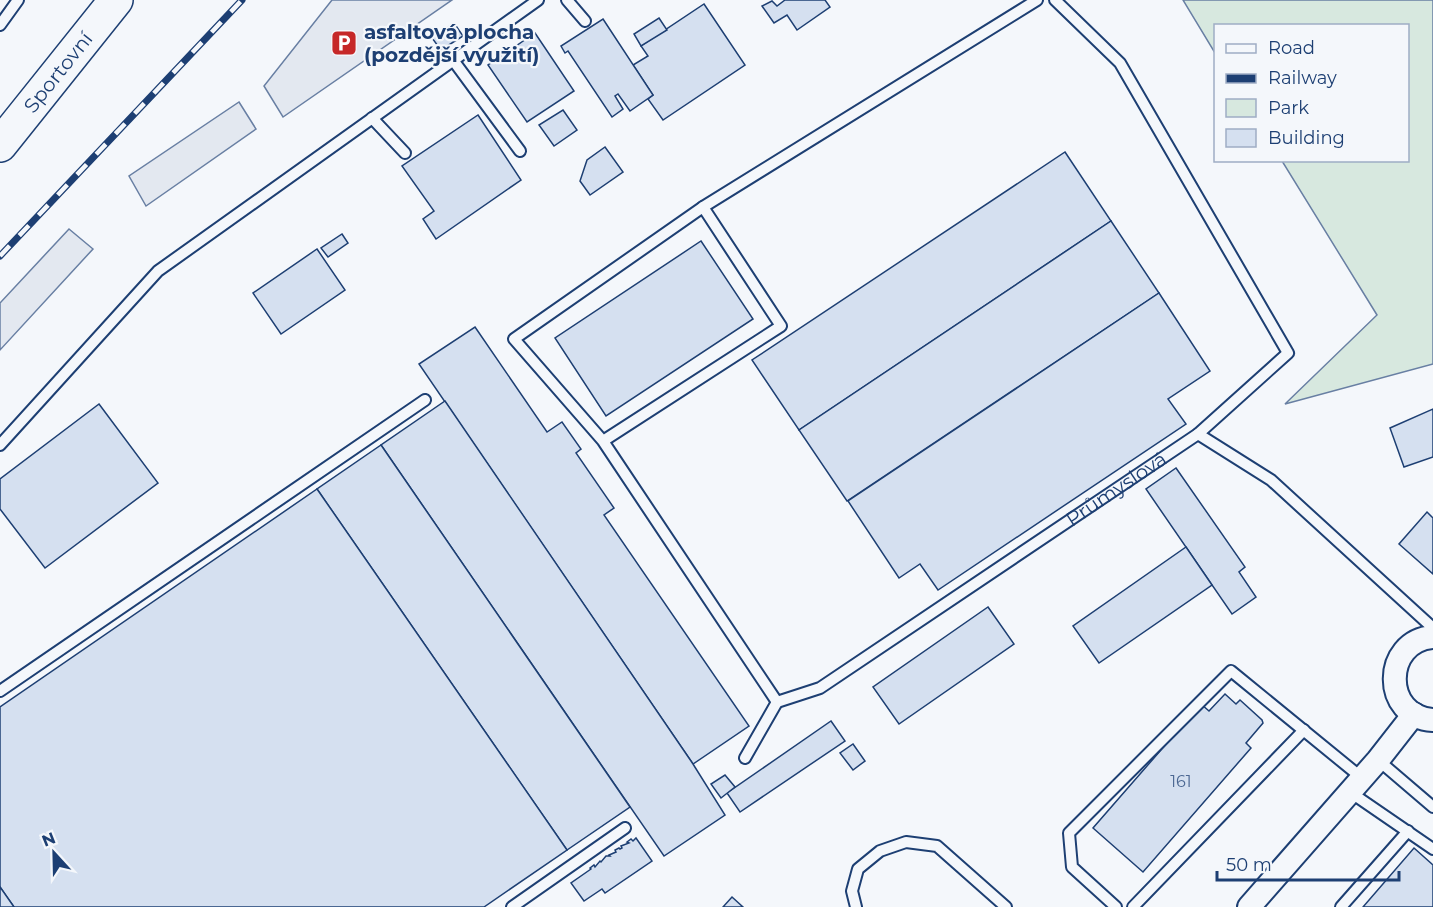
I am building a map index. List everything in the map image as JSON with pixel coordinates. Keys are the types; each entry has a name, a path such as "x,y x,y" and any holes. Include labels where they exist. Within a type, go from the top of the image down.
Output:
{"main road":[{"name":"Sportovní","path":"0,146 116,0"}],"street":[{"path":"1249,907 1377,760 1423,717 1403,705 1396,692 1394,677 1397,663 1404,651 1416,642 1433,637"}],"lane":[{"path":"0,25 18,0"},
{"path":"0,445 158,271 538,0"},
{"path":"567,0 585,21"},
{"path":"746,758 777,702 603,441 514,339 703,207 1037,0"},
{"name":"Průmyslová","path":"777,702 820,688 1198,434 1288,353 1119,63 1055,0"},
{"path":"453,60 520,151"},
{"path":"372,118 405,153"},
{"path":"603,441 781,326 703,207"},
{"path":"0,691 424,400"},
{"path":"1198,434 1271,480 1433,628"},
{"path":"1116,907 1072,867 1069,833 1232,670 1304,730 1356,785 1408,831 1433,849"},
{"path":"1133,907 1304,730"},
{"path":"1377,760 1433,807"},
{"path":"512,907 624,828"},
{"path":"1341,907 1408,831"},
{"path":"856,907 852,891 858,869 880,851 906,842 937,846 1006,907"}],"green space":[{"path":"1183,0 1433,0 1433,364 1285,404 1377,315 1283,162 1409,162 1409,24 1214,24 1214,51"}],"shaded area":[{"name":"asfaltová plocha (pozdější využití)","path":"332,0 452,0 283,117 264,86"},
{"path":"239,102 256,129 146,206 129,176"},
{"path":"69,229 93,249 0,350 0,303"}],"building":[{"path":"785,0 825,0 830,7 797,30 787,15 774,23 762,6 772,1 777,6"},
{"path":"704,4 745,65 663,120 648,99 653,95 633,65 648,56 641,46"},
{"path":"659,18 667,30 641,46 634,34"},
{"path":"603,19 653,95 630,111 618,94 615,96 623,109 612,117 568,51 565,53 561,46"},
{"path":"454,23 463,36 441,50 432,38"},
{"path":"535,33 574,91 527,122 488,65"},
{"path":"563,110 577,130 554,146 539,125"},
{"path":"478,115 521,180 436,239 423,219 434,211 402,166"},
{"path":"605,147 623,172 590,195 580,181 587,160"},
{"path":"1065,152 1111,221 799,430 752,360"},
{"path":"1111,221 1159,293 847,501 799,430"},
{"path":"342,234 348,243 328,257 321,248"},
{"path":"701,241 753,319 606,416 555,338"},
{"path":"317,249 345,290 281,334 253,293"},
{"path":"1159,293 1210,371 1168,399 1186,424 938,590 920,564 899,578 848,501"},
{"path":"475,327 547,432 562,422 581,449 576,453 614,508 604,515 749,726 693,764 419,364"},
{"path":"445,401 693,764 725,815 664,856 381,445"},
{"path":"99,404 158,483 45,568 0,509 0,479"},
{"path":"1433,409 1433,457 1404,467 1390,428"},
{"path":"381,445 630,807 567,850 317,489"},
{"path":"1176,468 1245,567 1239,572 1256,597 1232,614 1146,489"},
{"path":"317,489 567,850 484,907 14,907 0,887 0,707"},
{"path":"1427,512 1433,518 1433,574 1399,544"},
{"path":"1186,547 1212,585 1099,663 1073,626"},
{"path":"988,607 1014,644 899,724 873,687"},
{"path":"1225,694 1236,704 1240,700 1263,723 1246,743 1251,748 1143,872 1093,828 1201,704 1209,711"},
{"path":"831,721 845,741 740,812 727,793"},
{"path":"853,744 865,761 853,770 840,753"},
{"path":"725,775 735,787 721,798 711,784"},
{"path":"636,838 652,861 605,893 602,889 584,901 571,883 594,865 595,867 606,856 610,856 616,852 615,850"},
{"path":"1414,848 1433,865 1433,907 1363,907"},
{"path":"0,887 14,907 0,907"},
{"path":"732,897 743,907 723,907"}],"railway":[{"path":"0,256 242,0"}],"place":[{"name":"asfaltová plocha (pozdější využití)","path":"344,43"}]}
